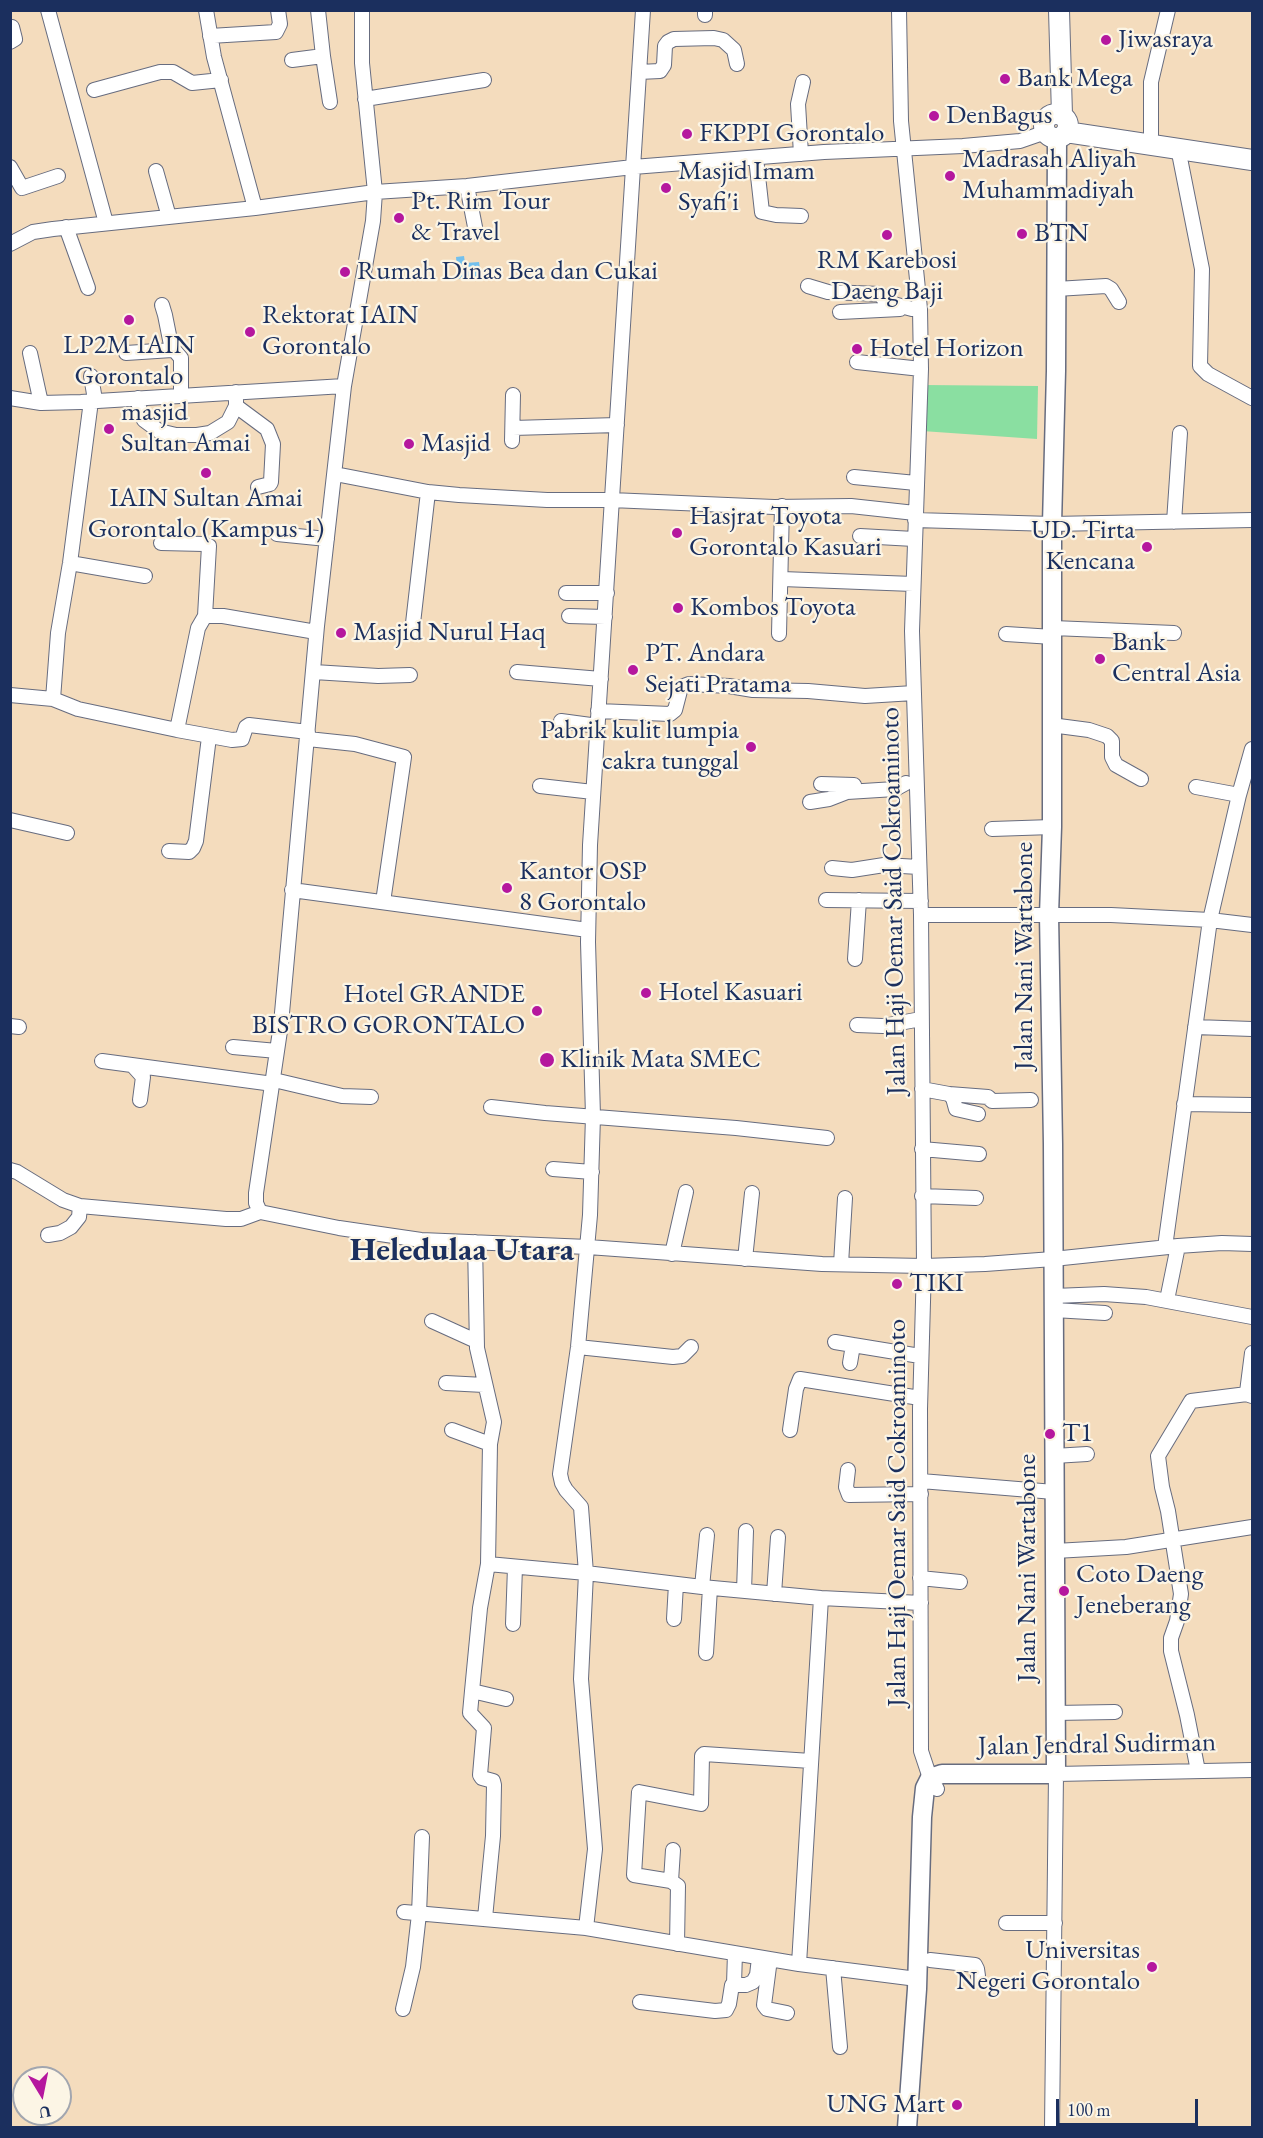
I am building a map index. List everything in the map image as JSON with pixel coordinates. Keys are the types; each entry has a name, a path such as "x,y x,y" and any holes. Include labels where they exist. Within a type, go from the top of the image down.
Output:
{"highway":[{"name":"Jalan Nani Wartabone","path":"1049,10 1058,125"},
{"name":"Jalan Nani Wartabone","path":"1058,125 1059,10"},
{"path":"1058,125 1151,135 1244,154"},
{"path":"1058,125 1178,148 1244,154"}],"main road":[{"name":"Jalan Nani Wartabone","path":"1056,1774 1054,1303 1049,915 1052,827 1052,524 1056,405 1058,125"},
{"name":"Jalan Jendral Sudirman","path":"936,1780 1056,1774"},
{"path":"907,2127 921,1986 930,1960 936,1780"},
{"path":"918,2127 922,1817 925,1788 936,1780"}],"street":[{"path":"48,10 106,223"},
{"path":"206,10 210,36 255,208"},
{"path":"210,36 276,32 280,24 278,10"},
{"path":"318,10 330,102"},
{"path":"260,1212 256,1203 256,1193 277,1051 316,632 344,386 352,329 369,245 375,192 362,63 362,10"},
{"path":"586,1928 595,1849 581,1679 585,1573 581,1507 566,1490 560,1474 578,1347 588,1247 592,1172 589,852 643,10"},
{"name":"Jalan Haji Oemar Said Cokroaminoto","path":"899,10 899,75 921,369 914,539 914,693 911,782 921,908 924,1266 920,1356 921,1751 936,1780"},
{"path":"1151,135 1151,82 1168,10"},
{"path":"10,42 15,39 12,27"},
{"path":"639,72 660,71 664,65 665,46 674,39 714,38 723,40 734,50 737,64"},
{"path":"292,60 323,56"},
{"path":"94,90 160,72 173,72 192,83 221,80"},
{"path":"365,99 484,80"},
{"path":"801,154 798,104 803,82"},
{"path":"10,244 33,232 255,208 375,192 467,186 633,167 1020,141 1058,125"},
{"path":"1178,148 1202,269 1200,366 1208,374 1252,398"},
{"path":"756,158 762,212 801,216"},
{"path":"10,167 22,189 58,176"},
{"path":"156,171 169,217"},
{"path":"467,186 476,232"},
{"path":"66,228 88,288"},
{"path":"808,286 828,292 880,294 886,302 916,309"},
{"path":"1056,289 1106,286 1119,302"},
{"path":"162,305 172,350"},
{"path":"840,312 916,309"},
{"path":"126,353 172,350 179,354 181,358 181,395"},
{"path":"30,353 41,403"},
{"path":"857,362 921,369"},
{"path":"53,699 58,633 93,400 91,376"},
{"path":"13,399 41,403 181,395 236,399 344,386"},
{"path":"513,395 513,434 617,425"},
{"path":"138,398 140,413 144,420 159,431 176,435 197,435 219,428 228,422 236,399"},
{"path":"236,399 267,429 273,444 272,482 258,487"},
{"path":"1174,522 1180,434"},
{"path":"335,474 428,492 547,500 611,500 774,507 851,506 915,517 1052,524 1252,520"},
{"path":"854,477 916,483"},
{"path":"412,632 428,492"},
{"path":"779,634 782,506"},
{"path":"277,534 327,539"},
{"path":"860,536 914,539"},
{"path":"161,543 209,546 205,616 196,638 177,730"},
{"path":"70,563 145,576"},
{"path":"782,579 913,584"},
{"path":"567,592 607,592"},
{"path":"205,616 223,616 316,632"},
{"path":"568,616 605,617"},
{"path":"1006,634 1174,633"},
{"path":"314,672 378,676 410,675"},
{"path":"517,672 601,679"},
{"path":"598,711 670,714 675,710 681,687 689,684 865,696 914,693"},
{"path":"10,695 53,699 68,706 209,737 240,740 249,725 355,744 404,757 383,902"},
{"path":"561,721 598,726"},
{"path":"1051,725 1089,730 1107,736 1112,741 1112,757 1116,765 1140,779"},
{"path":"169,851 189,852 196,841 209,737"},
{"path":"1167,1300 1184,1104 1210,920 1252,749"},
{"path":"821,784 911,782"},
{"path":"810,802 829,799 847,792 895,789 911,782"},
{"path":"540,786 593,792"},
{"path":"1196,787 1239,795"},
{"path":"10,820 66,833"},
{"path":"992,829 1052,827"},
{"path":"832,868 852,870 884,865 919,867"},
{"path":"292,890 588,930"},
{"path":"826,900 860,900 921,908 1049,915 1111,915 1210,920 1252,925"},
{"path":"855,959 860,900"},
{"path":"856,1025 883,1026 921,1019"},
{"path":"1195,1027 1252,1029"},
{"path":"233,1047 277,1051"},
{"path":"102,1061 134,1067 310,1087 333,1094 371,1097"},
{"path":"134,1067 142,1077 140,1100"},
{"path":"922,1089 988,1097 992,1101 1031,1100"},
{"path":"949,1094 953,1098 956,1109 978,1114"},
{"path":"1184,1104 1252,1105"},
{"path":"491,1107 827,1138"},
{"path":"922,1149 979,1154"},
{"path":"553,1169 592,1172"},
{"path":"10,1170 63,1200 80,1206 226,1219 241,1219 260,1212 382,1236 672,1254 841,1264 924,1266 1053,1259 1171,1246 1252,1244"},
{"path":"672,1254 686,1192"},
{"path":"745,1258 752,1193"},
{"path":"922,1196 976,1198"},
{"path":"841,1264 845,1198"},
{"path":"48,1235 60,1233 71,1227 79,1216 80,1206"},
{"path":"475,1242 476,1341 494,1422 490,1444 488,1564 480,1608 470,1713 484,1728 480,1775 482,1778 493,1781 494,1785 493,1836 485,1918"},
{"path":"1054,1303 1104,1294 1167,1300 1252,1317"},
{"path":"1054,1303 1105,1313"},
{"path":"432,1321 476,1341"},
{"path":"835,1342 920,1356"},
{"path":"850,1363 853,1345"},
{"path":"578,1347 673,1357 682,1356 691,1347"},
{"path":"1198,1771 1171,1650 1171,1638 1178,1621 1181,1594 1158,1462 1164,1445 1191,1401 1250,1395 1252,1353"},
{"path":"790,1430 796,1389 800,1379 920,1398"},
{"path":"446,1383 484,1385"},
{"path":"452,1430 490,1444"},
{"path":"1054,1456 1087,1454"},
{"path":"848,1470 846,1490 851,1496 921,1487 1054,1491"},
{"path":"1055,1551 1126,1547 1252,1527"},
{"path":"744,1591 746,1531"},
{"path":"706,1653 707,1535"},
{"path":"774,1594 778,1537"},
{"path":"488,1564 706,1588 821,1598 921,1603"},
{"path":"513,1624 516,1567"},
{"path":"920,1578 960,1582"},
{"path":"674,1619 676,1584"},
{"path":"799,1964 821,1598"},
{"path":"472,1691 506,1699"},
{"path":"1055,1713 1115,1712"},
{"path":"677,1944 678,1886 671,1881 634,1875 640,1791 701,1804 702,1756 704,1754 811,1761"},
{"name":"Jalan Jendral Sudirman","path":"1056,1774 1252,1770"},
{"path":"1052,2127 1056,1774"},
{"path":"403,2009 413,1967 419,1914 422,1836"},
{"path":"671,1881 673,1850"},
{"path":"404,1912 586,1928 765,1959 833,1968 921,1986"},
{"path":"1006,1923 1055,1923"},
{"path":"640,2002 722,2011 728,2007 731,1988 734,1984 735,1953"},
{"path":"734,1984 746,1985 753,1982 765,1959"},
{"path":"765,1959 764,2005 767,2009 787,2013"},
{"path":"930,1960 975,1965 978,1976"},
{"path":"833,1968 840,2047"}],"green space":[{"path":"924,385 1038,386 1037,439 922,431"}],"water":[{"path":"464,256 465,263 479,262 481,276 458,279 456,257"}],"place":[{"name":"Jiwasraya","path":"1106,40"},
{"name":"Bank Mega","path":"1005,79"},
{"name":"DenBagus","path":"934,116"},
{"name":"FKPPI Gorontalo","path":"687,134"},
{"name":"Madrasah Aliyah Muhammadiyah","path":"950,176"},
{"name":"Masjid Imam Syafi'i","path":"666,188"},
{"name":"Pt. Rim Tour & Travel","path":"399,218"},
{"name":"BTN","path":"1022,234"},
{"name":"RM Karebosi Daeng Baji","path":"887,235"},
{"name":"Rumah Dinas Bea dan Cukai","path":"345,272"},
{"name":"LP2M IAIN Gorontalo","path":"129,320"},
{"name":"Rektorat IAIN Gorontalo","path":"250,332"},
{"name":"Hotel Horizon","path":"857,349"},
{"name":"masjid Sultan Amai","path":"109,429"},
{"name":"Masjid","path":"409,444"},
{"name":"IAIN Sultan Amai Gorontalo (Kampus 1)","path":"206,473"},
{"name":"Hasjrat Toyota Gorontalo Kasuari","path":"677,533"},
{"name":"UD. Tirta Kencana","path":"1147,547"},
{"name":"Kombos Toyota","path":"678,608"},
{"name":"Masjid Nurul Haq","path":"341,633"},
{"name":"Bank Central Asia","path":"1100,659"},
{"name":"PT. Andara Sejati Pratama","path":"633,670"},
{"name":"Pabrik kulit lumpia cakra tunggal","path":"751,747"},
{"name":"Kantor OSP 8 Gorontalo","path":"507,888"},
{"name":"Hotel Kasuari","path":"646,993"},
{"name":"Hotel GRANDE BISTRO GORONTALO","path":"537,1011"},
{"name":"Klinik Mata SMEC","path":"547,1060"},
{"name":"TIKI","path":"897,1284"},
{"name":"T1","path":"1050,1434"},
{"name":"Coto Daeng Jeneberang","path":"1064,1591"},
{"name":"Universitas Negeri Gorontalo","path":"1152,1967"},
{"name":"UNG Mart","path":"957,2105"}],"district":[{"name":"Heledulaa Utara","path":"462,1251"}]}
